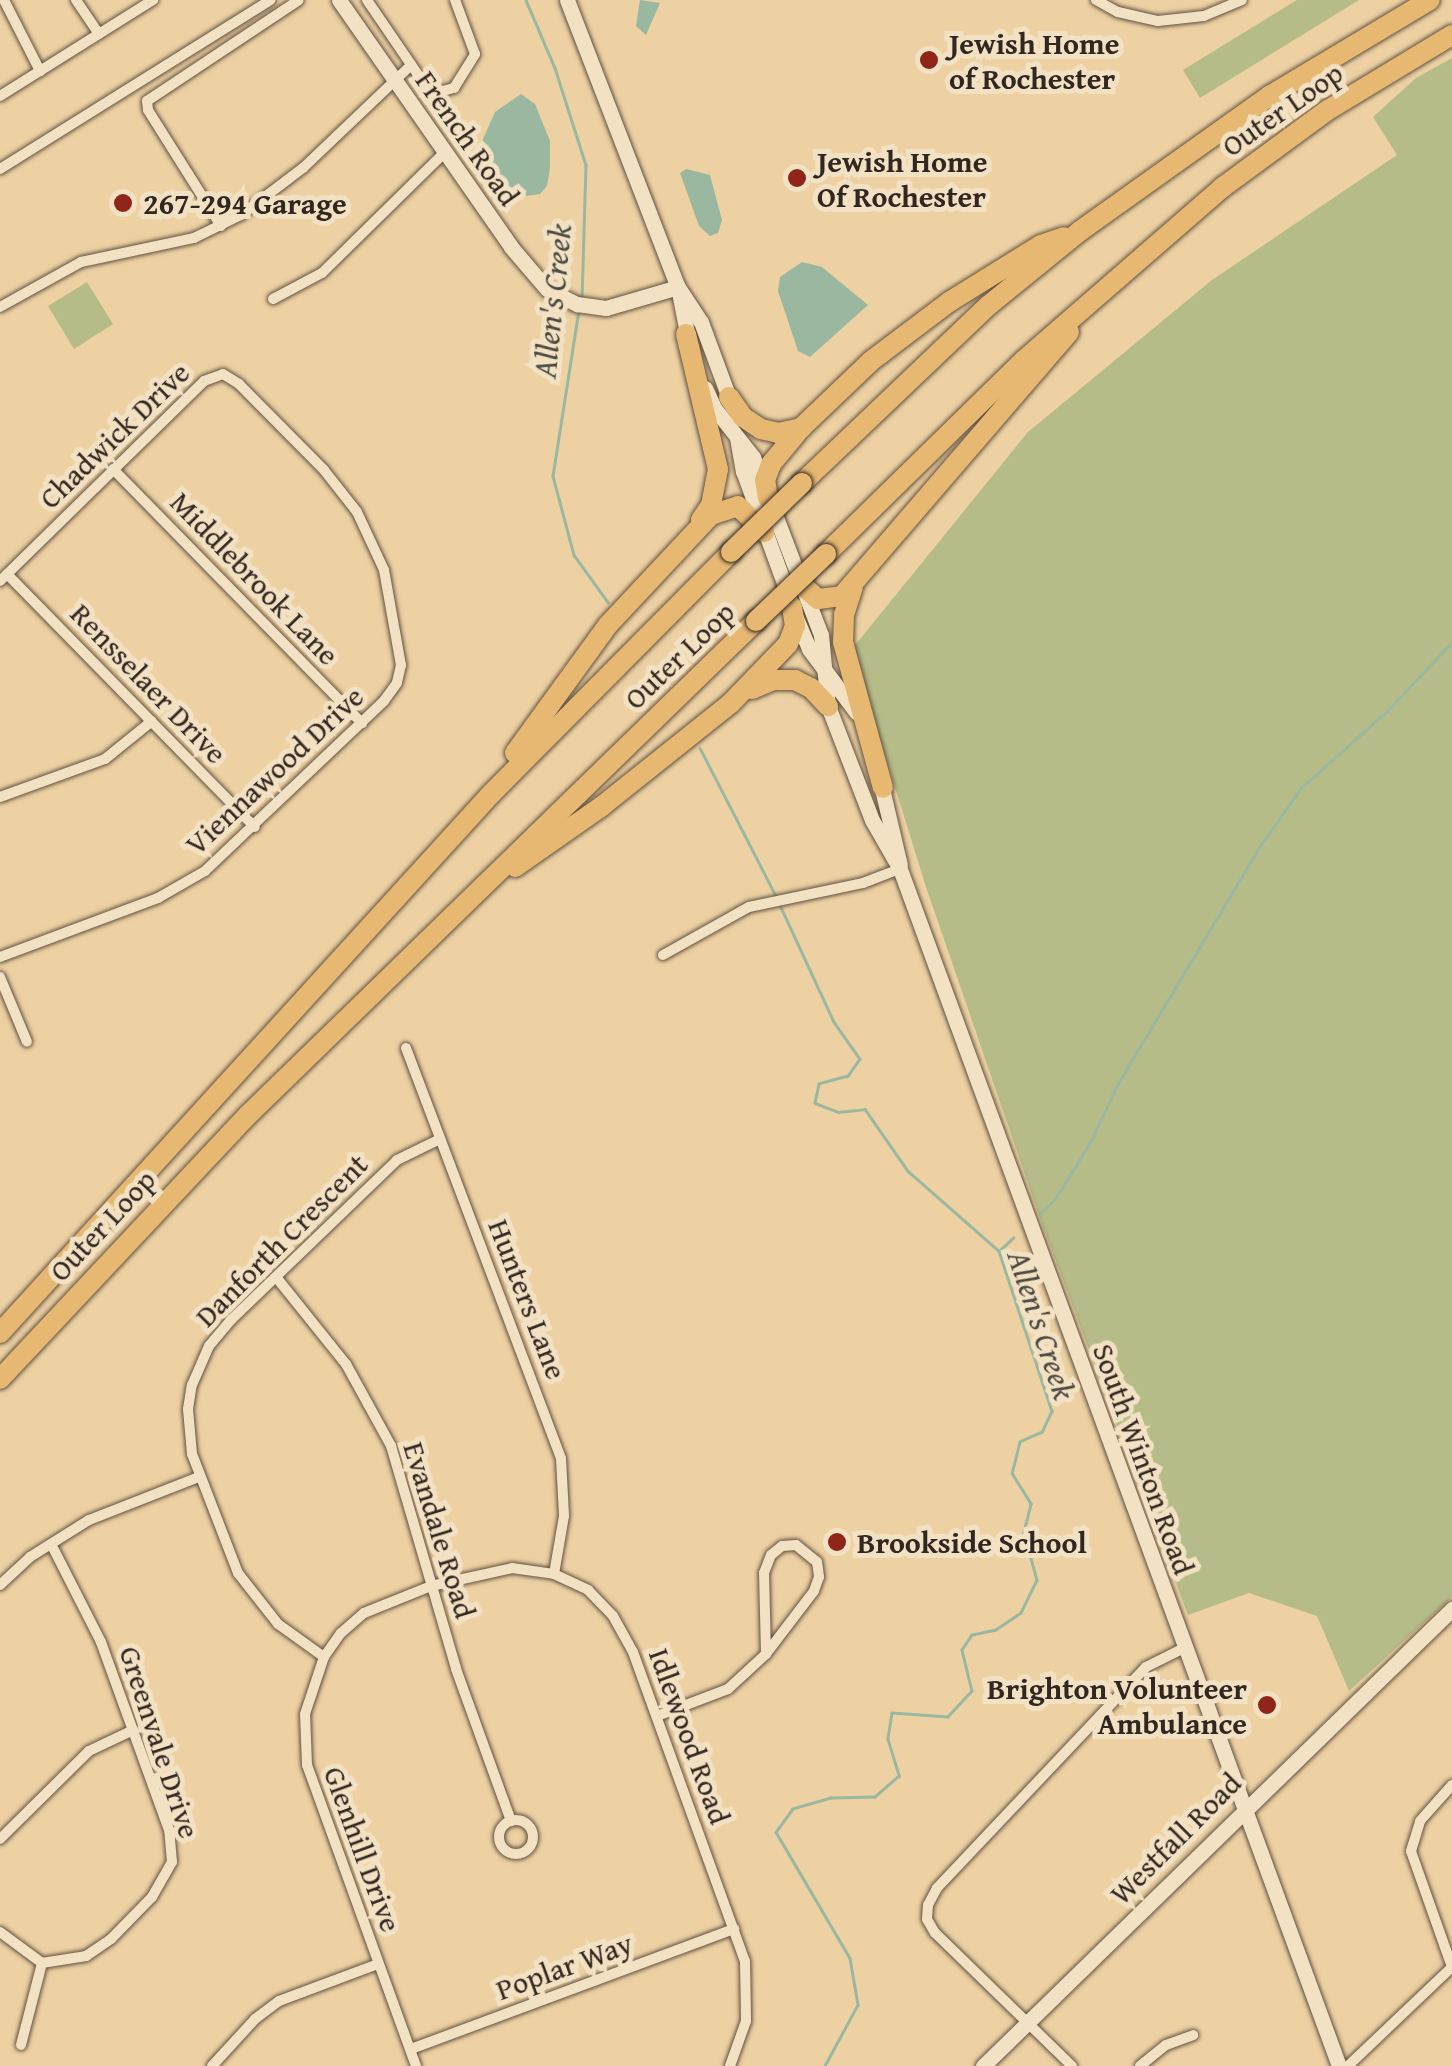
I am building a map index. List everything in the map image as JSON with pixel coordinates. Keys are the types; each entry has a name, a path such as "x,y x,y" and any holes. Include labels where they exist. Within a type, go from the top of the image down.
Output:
{"highway":[{"name":"Outer Loop","path":"0,1333 492,794 732,552 989,306 1080,231 1256,106 1430,0"},
{"name":"Outer Loop","path":"0,1379 235,1128 1102,288 1328,110 1452,35"},
{"path":"768,498 769,468 801,428 871,361 929,316 1041,245 1080,231"},
{"path":"800,583 812,596 825,600 842,596 854,586 1058,346 1102,288"},
{"path":"686,334 718,469 711,505 688,538"},
{"path":"730,397 742,417 759,429 778,433 801,428"},
{"path":"492,794 506,764 597,638 711,515 728,506 744,510 764,532"},
{"path":"854,586 844,615 843,642 883,788"},
{"path":"492,879 529,860 576,826 730,704 785,649 794,632 792,606"},
{"path":"730,704 764,683 787,679 808,686 828,706"}],"main road":[{"name":"French Road","path":"339,0 537,280 577,304 598,308 678,287"},
{"name":"South Winton Road","path":"568,0 678,287 686,334 712,404 753,456 823,641 828,706 867,810 900,869"},
{"name":"South Winton Road","path":"678,287 698,316 730,397 736,434 764,532 808,646 852,702 883,788 900,869 1339,2066"},
{"name":"Westfall Road","path":"983,2066 1244,1808 1452,1610"}],"street":[{"path":"4,0 40,71"},
{"path":"76,0 99,34"},
{"path":"0,96 153,0"},
{"path":"0,169 270,0"},
{"path":"221,226 148,110 147,101 298,0"},
{"path":"366,0 411,66 436,93 446,93 460,81 475,54 455,0"},
{"path":"1096,0 1118,12 1158,21 1204,16 1242,0"},
{"path":"0,307 82,262 194,238 221,226 268,198 392,78 411,66"},
{"path":"273,299 322,273 444,153"},
{"name":"Chadwick Drive","path":"4,577 204,381 222,374"},
{"name":"Viennawood Drive","path":"0,957 167,894 221,859 394,689 401,665 378,555 357,512 239,384 222,374"},
{"name":"Middlebrook Lane","path":"113,469 362,722"},
{"name":"Rensselaer Drive","path":"4,577 255,827"},
{"path":"0,797 105,759 152,721"},
{"path":"663,955 749,907 791,900 900,869"},
{"path":"0,977 26,1042"},
{"name":"Hunters Lane","path":"406,1048 561,1458 564,1516 554,1574"},
{"name":"Danforth Crescent","path":"324,1657 278,1624 250,1592 228,1551 199,1477 188,1432 188,1409 200,1363 221,1330 397,1160 440,1139"},
{"name":"Evandale Road","path":"276,1277 326,1334 383,1430 407,1493 431,1586 511,1821"},
{"path":"0,1584 50,1544 108,1510 199,1477"},
{"name":"Greenvale Drive","path":"42,1962 67,1961 97,1950 152,1897 170,1870 169,1830 92,1618 50,1544"},
{"path":"657,1716 728,1689 766,1654 814,1591 819,1576 818,1562 796,1545 782,1546 771,1556 764,1573 766,1654"},
{"name":"Idlewood Road","path":"431,1586 503,1569 554,1574 588,1590 614,1616 633,1652 745,1961 748,2007 730,2066"},
{"name":"Glenhill Drive","path":"416,2066 305,1758 305,1714 324,1657 364,1613 431,1586"},
{"path":"1072,2066 935,1933 927,1915 932,1895 1146,1667 1184,1648"},
{"path":"0,1839 88,1751 133,1730"},
{"path":"1348,2066 1452,1967 1411,1850 1420,1820 1452,1785"},
{"name":"Poplar Way","path":"410,2049 734,1929"},
{"path":"0,1932 42,1962 20,2044"},
{"path":"212,2066 244,2029 279,2001 378,1964"},
{"path":"1140,2066 1166,2045 1192,2035"}],"shaded area":[{"path":"640,0 660,3 646,35 636,26"},
{"path":"1297,0 1359,0 1200,98 1183,70"},
{"path":"1452,58 1452,1597 1349,1691 1317,1616 1249,1593 1188,1615 1041,1221 926,887 852,649 1028,432 1212,280 1397,155 1373,117 1416,78"},
{"path":"521,94 535,104 550,141 550,168 547,186 540,194 505,199 492,187 480,146 495,112"},
{"path":"686,169 710,175 722,220 718,233 710,236 699,226 680,173"},
{"path":"802,262 822,267 868,305 810,357 798,351 778,291 780,277"},
{"path":"87,282 113,324 74,349 48,306"}],"waterway":[{"name":"Allen's Creek","path":"526,0 555,68 586,165 582,297"},
{"name":"Allen's Creek","path":"579,310 553,476 574,555 608,602"},
{"path":"1040,1213 1055,1199 1091,1141 1117,1085 1258,849 1301,788 1387,711 1452,642"},
{"name":"Allen's Creek","path":"700,748 777,898"},
{"name":"Allen's Creek","path":"780,905 834,1022 860,1059 848,1076 819,1084 815,1103 838,1112 865,1109 908,1171 999,1251 1052,1411 1042,1432 1020,1442 1012,1473 1031,1504 1024,1533 1037,1580 1021,1613 996,1630 972,1635 962,1650 972,1691 948,1717 892,1713 888,1739 899,1776 875,1797 831,1798 793,1809 776,1832 850,1958 858,2005 825,2066"},
{"path":"1000,1250 1013,1238"}],"place":[{"name":"Jewish Home of Rochester","path":"929,60"},
{"name":"Jewish Home Of Rochester","path":"797,178"},
{"name":"267-294 Garage","path":"123,203"},
{"name":"Brookside School","path":"837,1542"},
{"name":"Brighton Volunteer Ambulance","path":"1267,1705"}]}
